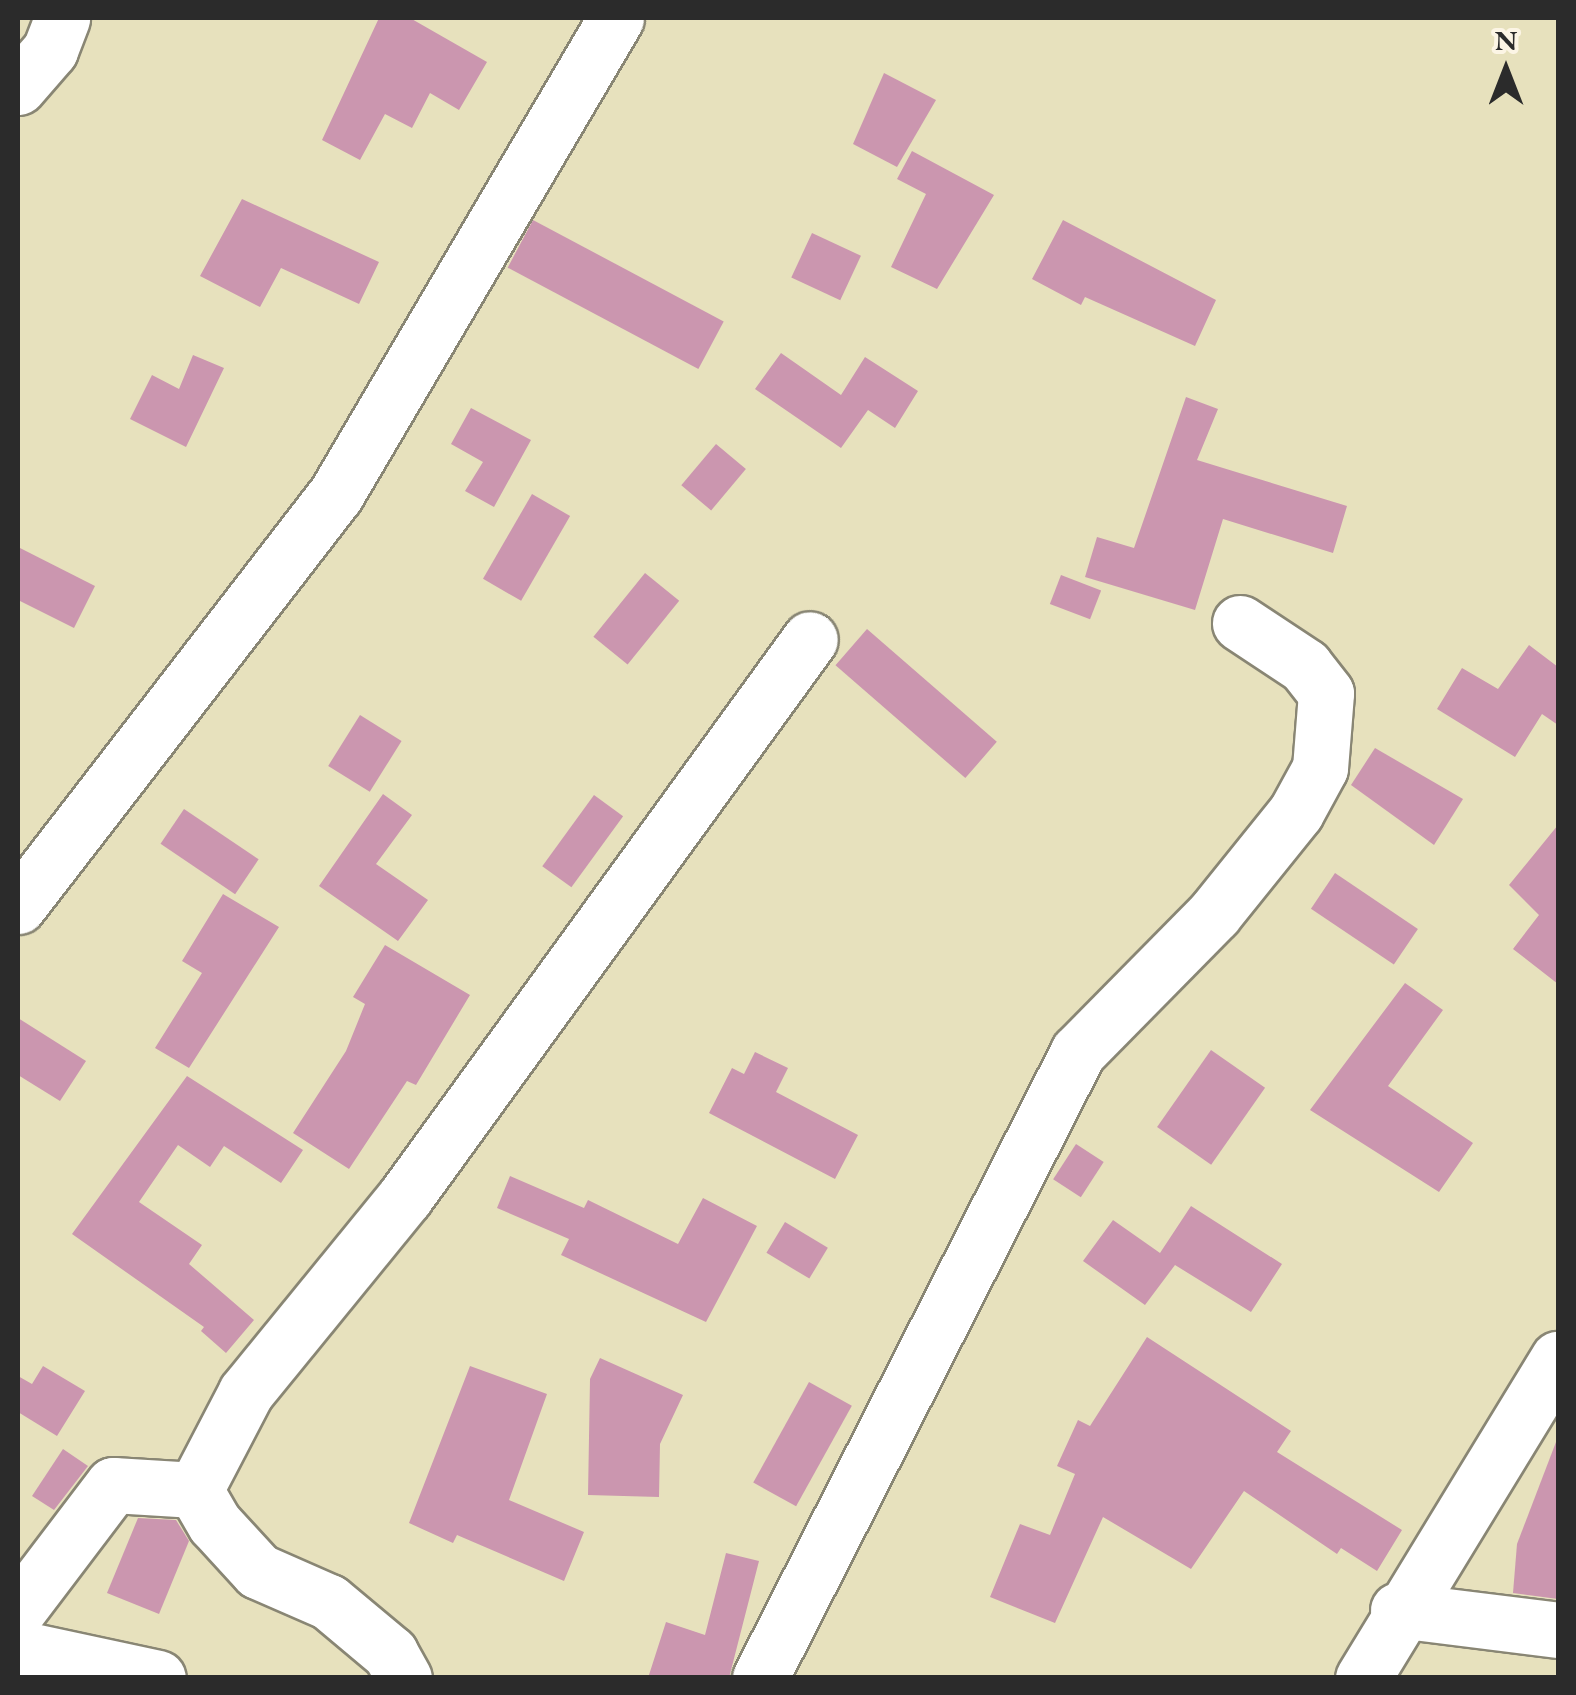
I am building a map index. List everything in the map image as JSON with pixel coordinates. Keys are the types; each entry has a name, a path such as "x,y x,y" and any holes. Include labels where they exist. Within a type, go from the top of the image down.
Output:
{"street":[{"path":"18,87 50,50 62,18"},
{"path":"18,906 336,494 616,18"},
{"path":"760,1678 1078,1052 1214,914 1296,812 1320,768 1326,693 1305,666 1240,623"},
{"path":"195,1490 246,1392 405,1197 810,640"},
{"path":"1363,1678 1398,1610 1558,1359"},
{"path":"18,1610 112,1484 195,1490"},
{"path":"195,1490 216,1524 258,1570 329,1602 390,1653 404,1678"},
{"path":"1398,1610 1558,1630"},
{"path":"18,1648 158,1678"}],"building":[{"path":"379,18 410,18 487,62 459,110 430,93 412,128 385,114 360,160 322,140"},
{"path":"884,73 936,100 897,167 853,144"},
{"path":"912,151 994,195 937,289 891,267 926,194 897,179"},
{"path":"242,199 379,262 359,304 281,268 260,307 200,276"},
{"path":"533,220 724,321 698,369 508,268"},
{"path":"1063,220 1216,300 1195,346 1085,297 1081,305 1032,279"},
{"path":"812,233 861,256 840,300 791,277"},
{"path":"781,353 841,395 865,357 918,391 895,428 868,410 841,448 755,389"},
{"path":"193,355 224,368 186,447 130,419 152,375 179,389"},
{"path":"1186,397 1218,409 1197,460 1347,506 1333,553 1223,519 1195,610 1085,577 1097,537 1134,548"},
{"path":"471,408 531,440 494,507 465,491 483,462 451,444"},
{"path":"716,444 746,469 711,510 681,485"},
{"path":"532,494 570,516 521,601 483,579"},
{"path":"18,547 95,586 74,628 18,600"},
{"path":"645,573 679,601 628,664 593,637"},
{"path":"1061,575 1101,590 1090,619 1050,604"},
{"path":"867,629 997,742 965,778 836,665"},
{"path":"1529,645 1558,667 1558,725 1542,714 1515,757 1437,709 1462,668 1498,689"},
{"path":"360,715 402,741 370,792 328,766"},
{"path":"1375,748 1463,799 1434,845 1351,785"},
{"path":"383,794 412,815 376,864 428,900 398,941 319,886"},
{"path":"594,795 623,816 571,887 542,866"},
{"path":"184,809 259,859 235,894 161,844"},
{"path":"1558,825 1558,984 1513,949 1539,915 1509,885"},
{"path":"1335,873 1418,929 1394,965 1311,909"},
{"path":"223,894 279,927 189,1068 155,1048 202,973 182,961"},
{"path":"385,945 470,995 416,1085 407,1081 349,1169 293,1133 346,1051 365,1004 353,997"},
{"path":"1405,983 1443,1010 1388,1086 1473,1143 1439,1192 1310,1110"},
{"path":"18,1018 86,1061 60,1101 18,1075"},
{"path":"1211,1050 1265,1088 1211,1165 1157,1127"},
{"path":"755,1052 788,1068 776,1092 858,1135 835,1179 709,1113 732,1068 744,1074"},
{"path":"187,1076 303,1150 281,1183 224,1146 210,1167 178,1145 139,1202 202,1245 189,1264 254,1320 226,1353 201,1331 204,1327 72,1234"},
{"path":"1076,1144 1104,1162 1081,1197 1053,1179"},
{"path":"510,1176 584,1208 588,1200 678,1244 703,1198 757,1226 706,1322 561,1255 569,1239 497,1208"},
{"path":"1191,1206 1282,1264 1251,1312 1175,1265 1145,1305 1083,1261 1113,1220 1160,1253"},
{"path":"785,1222 828,1248 809,1279 766,1253"},
{"path":"1147,1337 1291,1431 1277,1452 1402,1530 1377,1571 1341,1548 1337,1554 1244,1491 1191,1569 1103,1517 1055,1623 990,1597 1020,1524 1050,1535 1075,1474 1057,1466 1078,1420 1090,1426"},
{"path":"600,1358 683,1395 660,1444 659,1497 588,1495 590,1379"},
{"path":"43,1366 85,1391 57,1436 18,1412 18,1376 32,1384"},
{"path":"470,1366 547,1394 509,1500 584,1532 564,1581 457,1535 453,1543 409,1523"},
{"path":"809,1382 852,1406 796,1506 753,1483"},
{"path":"1556,1442 1558,1599 1513,1593 1517,1544"},
{"path":"63,1449 88,1466 54,1510 32,1496"},
{"path":"138,1518 176,1520 189,1541 159,1614 107,1593"},
{"path":"726,1553 759,1561 729,1678 648,1678 666,1622 705,1635"}]}
